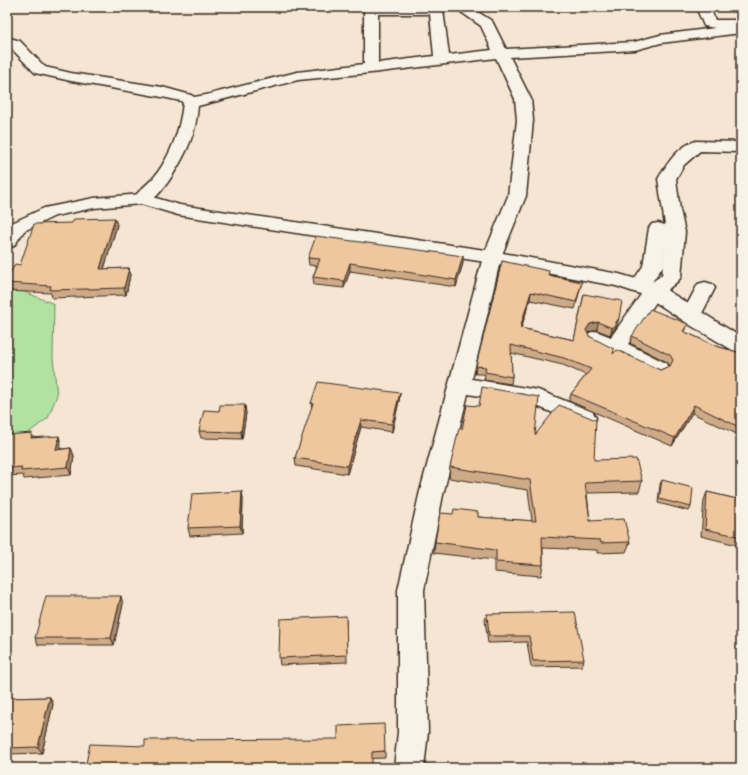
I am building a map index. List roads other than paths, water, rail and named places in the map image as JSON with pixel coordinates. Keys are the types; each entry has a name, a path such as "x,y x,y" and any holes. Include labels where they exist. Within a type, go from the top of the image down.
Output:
{"street":[{"path":"409,768 413,732 411,590 431,495 492,257 517,196 525,120 523,99 500,54 487,24 461,7"},
{"path":"703,7 709,23 724,25 741,23"},
{"path":"371,69 371,10 436,10 442,60"},
{"path":"7,41 15,44 40,70 71,77 162,92 186,98 191,102 207,100 297,76 371,69 522,51 596,49 634,46 660,40 741,29"},
{"path":"142,199 154,188 174,159 185,134 191,102"},
{"path":"646,289 671,277 676,232 671,210 667,179 677,162 696,146 741,147"},
{"path":"7,242 18,227 50,212 94,203 142,199 178,210 492,257 619,280 646,289 741,346"},
{"path":"658,228 652,266 646,289 606,342 658,368"},
{"path":"691,316 705,288"},
{"path":"459,385 538,398 594,422"}]}
